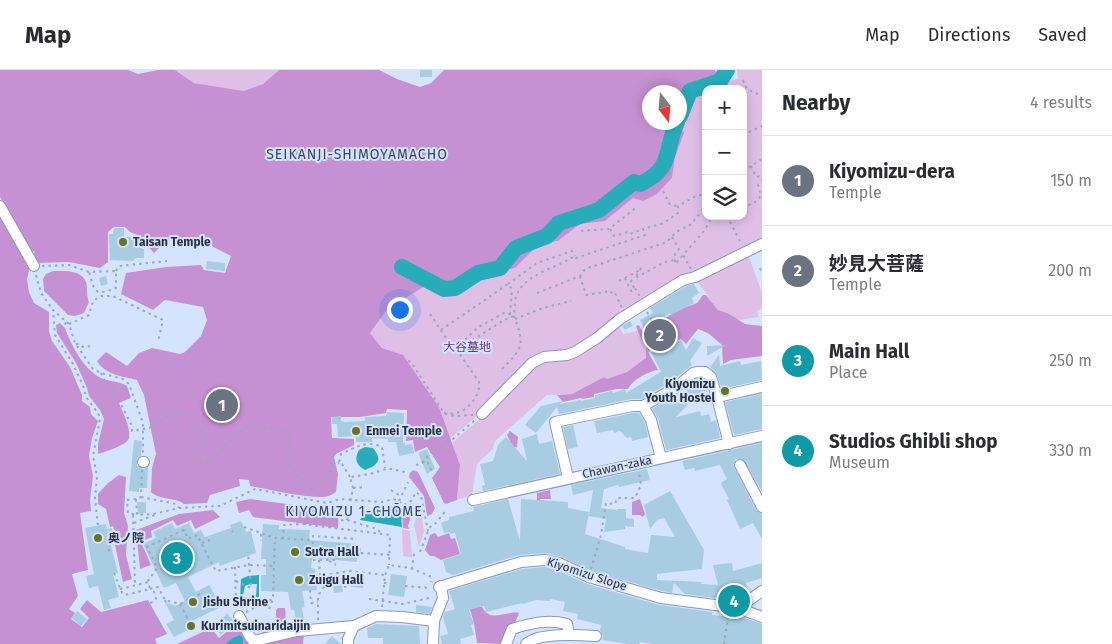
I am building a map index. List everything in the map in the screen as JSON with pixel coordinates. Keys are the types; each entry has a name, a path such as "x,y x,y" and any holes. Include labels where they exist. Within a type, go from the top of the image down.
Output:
{"street":[{"path":"0,206 34,266"},
{"path":"482,414 532,363 549,356 567,356 575,352 597,338 625,315 683,280 695,277 762,244"},
{"path":"568,478 555,422 632,406 643,406 674,388 693,373 705,372 711,377 729,444"},
{"path":"717,397 762,387"},
{"path":"643,406 651,420 660,458"},
{"name":"Chawan-zaka","path":"473,500 762,436"},
{"path":"740,465 761,504"},
{"name":"Kiyomizu Slope","path":"441,586 521,562 535,559 550,560 589,577 661,598 732,609 762,617"},
{"path":"433,644 434,621 443,598 441,586"},
{"path":"732,609 762,590"},
{"path":"238,616 254,642 286,633 318,628 354,626 372,617 380,616 434,621"},
{"path":"506,644 512,629 539,622 549,621 567,624 569,634"},
{"path":"348,644 348,639 354,626"},
{"path":"526,644 533,640 569,634 596,636"}],"path":[{"path":"743,80 747,89 762,96"},
{"path":"747,133 762,126"},
{"path":"747,168 762,159"},
{"path":"747,205 753,204 761,196 758,185 762,181 761,175 756,177 751,166"},
{"path":"663,191 670,206 678,206 702,195"},
{"path":"581,231 609,229 638,206"},
{"path":"609,229 614,236 628,232 630,234 664,223 678,213 678,206"},
{"path":"537,293 580,276 584,269 662,244 676,232 690,225 702,211"},
{"path":"672,237 679,249 675,254 675,264 705,230 710,220"},
{"path":"729,220 746,253"},
{"path":"502,369 515,356 522,341 514,317 517,293 535,275 561,265 575,256 576,258 645,235 643,229"},
{"path":"441,330 537,263 572,251 575,256"},
{"path":"683,255 695,277"},
{"path":"659,348 649,329 656,326 631,281 665,262 674,260"},
{"path":"108,296 116,288 116,271 118,266 167,261"},
{"path":"116,271 89,272 69,265 34,266 41,293 53,310 68,323 75,344 92,369 123,379 129,384 140,412 143,429 141,497"},
{"path":"760,268 762,273"},
{"path":"619,281 641,269 636,278"},
{"path":"89,272 93,289 97,292 102,293 116,288"},
{"path":"580,276 586,295 611,290 612,294 615,293 625,315"},
{"path":"625,278 631,290 634,288"},
{"path":"508,284 512,289 510,314"},
{"path":"60,329 68,323 89,315 93,301 101,296 113,296 163,320 158,342"},
{"path":"444,413 455,413 465,409 472,402 480,387 479,382 457,350 504,320 570,301"},
{"path":"53,310 55,335 73,364 86,397 98,413 100,419 93,456 97,476 95,499 98,526"},
{"path":"430,314 449,342 455,345 460,344 477,328 504,313 514,317"},
{"path":"75,344 80,344 83,347 92,346"},
{"path":"408,362 411,362 444,413 455,416 482,414"},
{"path":"100,373 106,384 113,389 129,420 132,431 153,427 169,414 186,414 193,427 203,432 199,458 202,464 208,462 246,427 255,425 287,432 291,439 286,450 290,468 313,489 316,489 325,482 333,466 339,463"},
{"path":"416,465 422,462 430,453 453,439 482,414"},
{"path":"339,463 341,454 360,445 374,443 382,447 386,469"},
{"path":"422,462 432,461"},
{"path":"427,462 433,474"},
{"path":"339,463 342,464 350,477 352,488 348,520"},
{"path":"589,577 601,535 606,503 615,504 617,498 635,498 641,485 636,463"},
{"path":"350,477 386,469 405,472"},
{"path":"399,501 408,482"},
{"path":"352,488 364,487"},
{"path":"179,508 176,504 141,497 127,500 128,513 133,516 179,508 220,506 255,489 327,503 340,499 367,502 382,502 393,499 404,505 414,516"},
{"path":"391,490 402,497"},
{"path":"404,505 411,501 416,492 421,496 427,532"},
{"path":"136,499 138,515"},
{"path":"420,552 427,532 431,526 436,524 447,509"},
{"path":"134,523 159,513"},
{"path":"133,516 142,515"},
{"path":"133,516 136,585"},
{"path":"305,525 305,522 348,520 377,529 382,534"},
{"path":"283,539 284,525 305,525 390,535 390,565 385,576 383,600"},
{"path":"244,527 275,538 313,540"},
{"path":"120,589 149,582 157,568 147,547 184,530 188,539 197,535 216,571 249,565 274,566"},
{"path":"261,534 261,541"},
{"path":"339,537 337,563 312,560 313,536 339,537 357,539"},
{"path":"269,609 273,599 275,538"},
{"path":"202,543 210,540"},
{"path":"412,569 416,551"},
{"path":"235,581 251,588 248,552"},
{"path":"332,552 344,552"},
{"path":"361,553 390,555"},
{"path":"319,560 319,576 347,571 385,576"},
{"path":"390,565 412,569 430,576"},
{"path":"235,567 236,609 238,616 273,599"},
{"path":"325,582 344,580 344,587 348,586 347,571"},
{"path":"114,574 122,593 125,595 158,587 167,606"},
{"path":"318,628 318,596 325,582 324,575"},
{"path":"145,607 156,599 149,582"},
{"path":"384,583 390,584"},
{"path":"405,586 441,586"},
{"path":"310,590 311,603 318,602"},
{"path":"165,600 180,604 204,592"},
{"path":"370,599 403,604 433,598"},
{"path":"180,604 189,622"},
{"path":"724,644 732,609"}],"green space":[{"path":"175,70 279,70 263,84 244,91 194,83"},
{"name":"大谷墓地","path":"737,70 762,70 762,241 695,275 579,347 548,355 450,439 439,407 403,356 382,348 370,333 384,314 390,307 434,281 455,293 491,273 515,268 539,244 558,241 580,224 605,221 633,198 657,194 672,178 675,157 683,133 682,130 687,130 687,109 693,93 702,89 702,220 747,220 747,85 712,85 738,79"},
{"path":"748,254 762,293 762,308 757,311 759,317 738,320 718,310 697,281"},
{"path":"617,323 623,334 637,331 646,348 647,358 627,372 606,380 604,377 572,394 547,395 495,441 493,449 477,464 472,495 457,500 460,465 452,443 492,408 539,362 567,357"},
{"path":"420,506 424,532 419,547 414,525"},
{"path":"402,529 410,531 412,557 403,556"}],"shaded area":[{"path":"0,70 128,70 138,74 158,70 175,70 194,83 244,91 263,84 279,70 379,70 420,87 431,83 444,70 715,70 716,79 714,83 702,85 702,89 693,93 687,108 687,85 642,85 642,130 682,130 684,133 675,157 672,178 657,194 643,201 633,198 605,221 580,224 558,241 539,244 515,268 491,273 455,293 434,281 390,307 370,333 382,348 403,355 439,407 460,465 457,500 446,504 432,478 440,467 427,447 415,452 413,440 406,441 407,410 387,409 386,413 360,417 331,417 332,438 354,439 354,445 336,454 334,457 338,474 336,492 329,496 313,497 286,493 250,486 249,480 239,479 240,486 210,495 207,503 184,504 176,500 154,495 151,492 152,468 156,454 144,395 137,380 109,372 100,366 97,361 106,352 127,366 139,353 152,348 180,354 185,352 201,336 207,320 203,307 165,300 153,310 121,294 126,273 166,267 201,265 204,270 225,273 231,256 194,237 192,241 161,240 159,248 154,253 137,235 125,227 114,227 108,232 108,262 100,268 69,262 38,263 33,256 35,251 32,252 0,197"},
{"path":"0,216 30,267 27,279 29,292 34,303 49,312 49,331 52,341 70,367 82,395 82,401 90,407 91,414 98,421 92,438 89,456 93,476 90,500 91,511 80,513 88,570 72,574 78,596 69,609 75,613 71,619 82,627 89,618 80,609 87,600 101,612 148,600 167,634 155,639 157,644 0,644"},
{"path":"53,271 72,272 84,278 87,284 89,302 84,313 75,316 68,315 44,291 43,279 46,274"},
{"path":"703,295 706,295 718,310 729,314 745,324 762,326 762,356 731,360 723,364 722,345 708,333 698,329 686,344 681,339 669,344 665,343 657,331 663,325 661,321 678,310 697,303"},
{"path":"60,323 65,328 79,356 89,369 101,378 127,386 131,398 119,403 128,425 129,438 128,441 120,446 98,454 98,444 104,419 100,410 89,396 76,363 57,333 56,325"},
{"path":"639,325 649,340 649,352 637,329 636,326"},
{"path":"646,348 658,370 641,376 628,389 617,389 594,394 594,397 563,402 557,395 572,394 604,377 607,379 627,372 646,358"},
{"path":"510,431 518,437 517,447 509,449 508,444 510,441 507,435"},
{"path":"365,447 373,448 378,456 378,462 365,470 358,464 356,459 359,450"},
{"path":"413,470 418,472 435,508 432,514 427,516 424,496 409,477"},
{"path":"119,475 126,477 124,513 128,526 126,555 132,579 123,582 115,545 118,544 113,526 110,527 106,509 98,504 98,494"},
{"path":"550,490 551,499 540,499 540,506 537,506 537,493"},
{"path":"250,499 339,511 338,528 253,517 249,510 239,513 236,502"},
{"path":"640,499 645,514 643,517 632,515 632,502"},
{"path":"398,507 401,511 402,527 360,520 366,510"},
{"path":"213,510 220,517 195,529 191,520 177,526 173,520 151,531 152,537 141,542 151,565 140,569 136,530 179,514"},
{"path":"405,510 411,517 409,529 403,528 402,512"},
{"path":"435,533 438,537 449,533 451,539 455,538 460,554 441,560 430,556 425,550 430,535"},
{"path":"259,575 259,597 248,602 240,600 241,579","holes":["257,584 256,595 245,598 243,595 245,586"]},
{"path":"468,603 482,607 490,615 494,616 519,613 515,623 508,626 502,644 477,643"},
{"path":"278,608 285,608 284,623 274,632 263,635 260,625 276,621 276,610"},
{"path":"236,624 250,644 177,644 211,628 219,638"},
{"path":"304,634 303,644 259,644"},
{"path":"240,635 243,638 243,644 226,644 231,639"}],"building":[{"path":"420,70 432,70 432,77 420,77"},
{"name":"Taisan Temple","path":"114,228 124,228 124,237 137,237 137,247 144,249 144,258 136,258 133,261 110,260 109,234 113,234"},
{"path":"207,261 225,263 225,271 206,269"},
{"path":"106,276 108,284 101,286 99,278"},
{"path":"694,284 699,293 692,298 694,303 671,315 670,313 644,328 640,320 653,313 650,308 686,286"},
{"path":"630,321 633,326 625,330 622,326"},
{"path":"693,338 702,343 690,361 692,365 671,382 641,399 631,399 559,414 557,407 536,433 525,425 541,406 563,401 560,404 581,401 595,398 595,395 612,391 613,393 625,389 626,393 661,372 651,352 681,340 686,350"},
{"path":"726,345 707,356 707,346"},
{"path":"719,355 720,366 740,361 741,365 761,361 762,380 722,389 717,375 710,367"},
{"path":"700,379 707,391 690,396 693,399 676,417 700,411 701,416 709,414 711,422 716,420 720,438 666,450 658,418 652,409 673,397 676,403 687,390 685,388 693,382 696,384"},
{"path":"762,394 762,429 734,435 725,402"},
{"path":"387,412 404,413 403,443 405,445 412,444 414,453 399,456 396,442 388,442 388,439 372,438 372,442 356,442 356,436 338,437 337,424 332,424 332,417 341,416 341,421 345,422 365,421 365,417 386,416"},
{"path":"639,413 645,423 648,437 632,441 631,437 627,438 620,431 614,433 613,430 597,433 594,421"},
{"path":"573,425 578,447 568,449 563,427"},
{"path":"537,434 539,444 552,441 560,474 483,491 482,486 485,485 480,464 493,461 498,445 506,437 527,461 522,439"},
{"path":"134,440 142,441 141,456 137,459 137,465 143,469 148,467 147,488 139,488 139,492 129,491"},
{"path":"762,443 762,492 744,460 736,459 733,465 756,510 762,514 762,539 753,523 740,529 727,500 729,499 721,484 727,479 720,465 695,471 694,468 685,470 682,461"},
{"path":"427,449 435,469 427,474 418,453"},
{"path":"647,469 650,480 604,489 601,508 626,509 626,518 634,519 634,527 625,526 625,529 604,532 606,519 589,516 593,490 573,495 571,485"},
{"path":"670,491 704,550 702,569 657,574 657,580 702,582 701,584 718,585 713,565 732,563 733,571 762,563 762,578 746,583 748,592 741,594 741,597 736,601 685,594 674,583 672,593 662,591 591,571 562,557 546,553 519,555 453,575 446,572 443,560 461,554 455,533 444,533 441,523 449,520 449,517 474,511 473,507 508,499 520,541 521,499 568,502 568,508 589,512 585,534 625,547 625,549 648,553 651,535 675,537 664,518 657,520 650,529 644,505"},
{"path":"137,502 146,502 146,513 138,514"},
{"path":"241,521 246,532 251,531 256,553 220,566 219,562 188,577 196,592 209,585 221,607 192,621 194,627 174,637 166,624 174,620 165,602 176,606 185,601 176,583 164,588 143,544 156,538 153,532 172,523 175,529 189,523 194,533 201,530 205,537 231,528 230,525"},
{"path":"106,524 107,529 112,528 116,544 111,545 118,573 113,574 119,597 108,600 111,608 104,610 98,586 89,588 86,576 94,574 85,528"},
{"path":"263,524 279,525 279,529 310,530 309,540 358,544 357,548 361,548 360,558 357,558 357,562 312,559 311,568 315,569 317,590 302,591 305,607 302,608 304,619 296,620 294,610 291,610 288,592 261,591 261,575 266,575 266,559 261,559"},
{"path":"545,567 557,570 587,584 659,605 712,612 712,615 731,617 731,614 762,624 762,644 654,644 640,642 639,644 628,644 602,640 601,625 577,619 578,614 563,611 565,602 550,599 550,601 536,600 486,612 484,606 469,610 474,624 471,625 474,635 460,639 461,644 442,644 440,636 448,634 443,617 445,612 455,609 449,591 522,569"},
{"path":"391,574 407,576 404,597 388,595"},
{"path":"352,575 365,576 363,588 351,587"},
{"path":"342,584 343,592 334,593 333,585"},
{"path":"416,605 432,607 430,614 416,612"},
{"path":"77,611 87,619 81,626 72,618"},
{"path":"226,612 234,622 221,635 213,626 226,615"},
{"path":"376,624 419,626 420,644 383,644 383,638 368,638 367,628"},
{"path":"332,636 341,644 325,644"}],"waterway":[{"path":"687,98 690,91 720,81 727,70"},
{"path":"402,267 444,289 455,288 478,273 500,268 516,248 547,236 559,223 599,210 634,182 640,184 651,178 663,165 674,130"}],"place":[{"name":"Taisan Temple","path":"123,242"},
{"name":"妙見大菩薩","path":"660,335"},
{"name":"Kiyomizu Youth Hostel","path":"725,391"},
{"name":"Kiyomizu-dera","path":"222,405"},
{"name":"Enmei Temple","path":"356,431"},
{"name":"奥ノ院","path":"98,538"},
{"name":"Sutra Hall","path":"295,552"},
{"name":"Main Hall","path":"177,558"},
{"name":"Zuigu Hall","path":"299,580"},
{"name":"Studios Ghibli shop","path":"734,601"},
{"name":"Jishu Shrine","path":"193,602"},
{"name":"Kurimitsuinaridaijin","path":"191,626"}],"district":[{"name":"SEIKANJI-SHIMOYAMACHO","path":"357,154"},
{"name":"KIYOMIZU 1-CHŌME","path":"354,511"}]}
